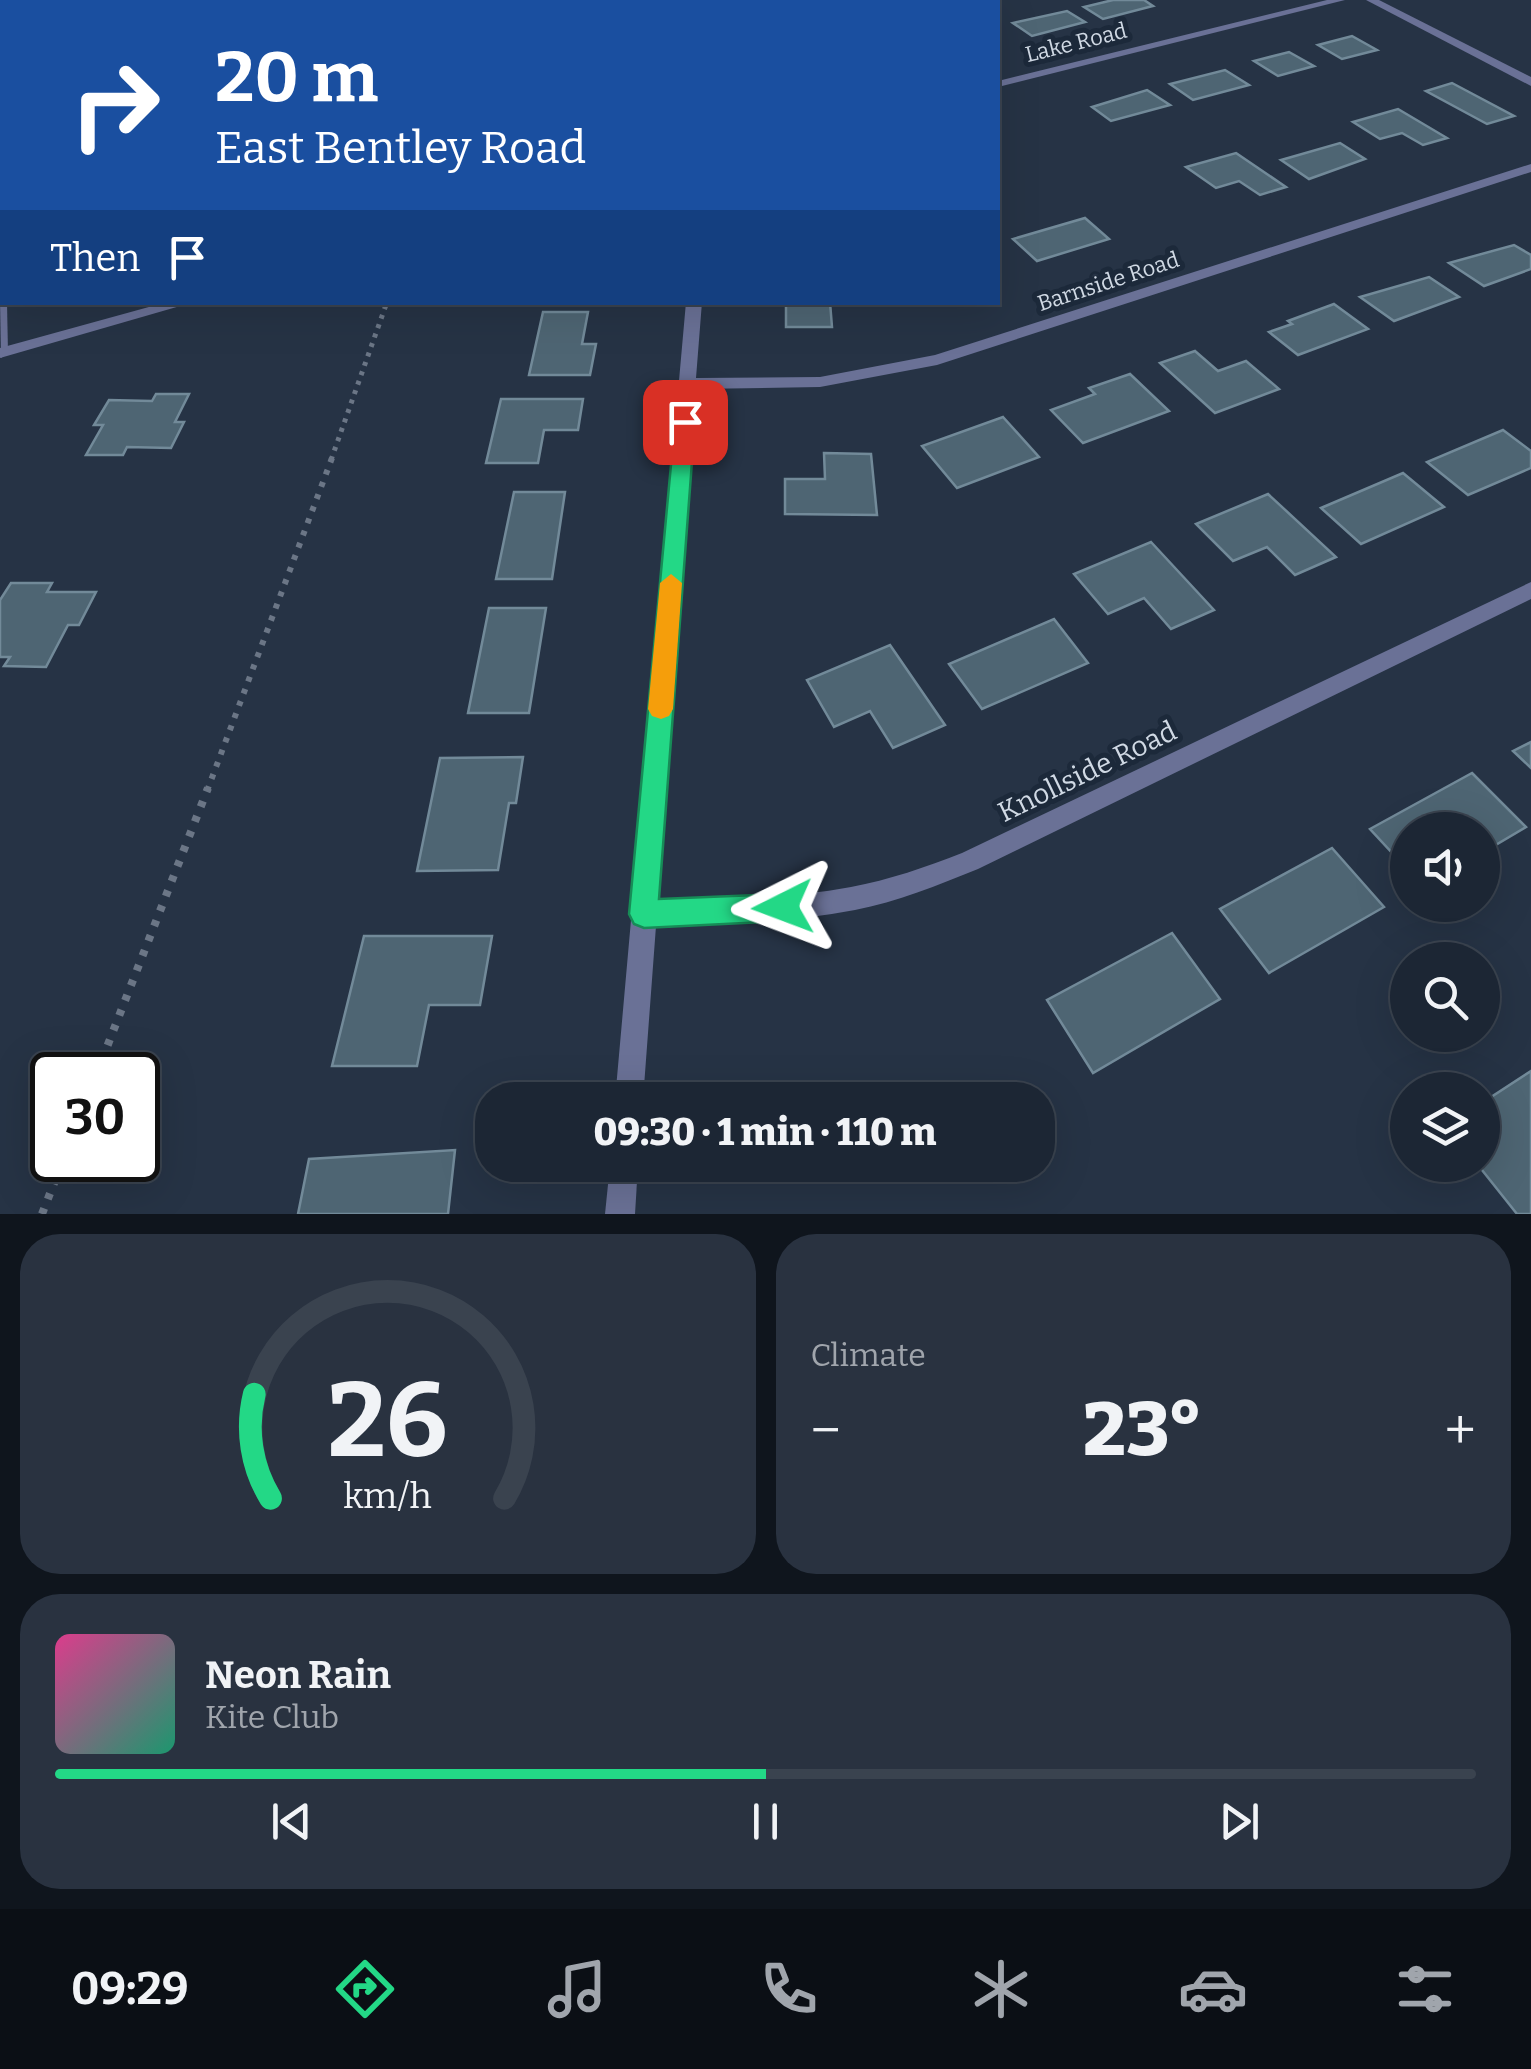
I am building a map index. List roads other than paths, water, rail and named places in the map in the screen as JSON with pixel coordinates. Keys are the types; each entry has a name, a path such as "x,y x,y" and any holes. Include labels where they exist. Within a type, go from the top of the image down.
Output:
{"street":[{"name":"Lake Road","path":"1000,84 1340,0"},
{"path":"1371,0 1531,82"},
{"name":"Barnside Road","path":"688,384 820,382 937,360 1531,168"},
{"path":"0,353 176,305"},
{"path":"630,1082 694,305"},
{"name":"Knollside Road","path":"644,914 783,907 852,899 912,884 970,861 1531,590"},
{"path":"620,1214 623,1182"}],"lane":[{"path":"0,303 0,353"}]}
